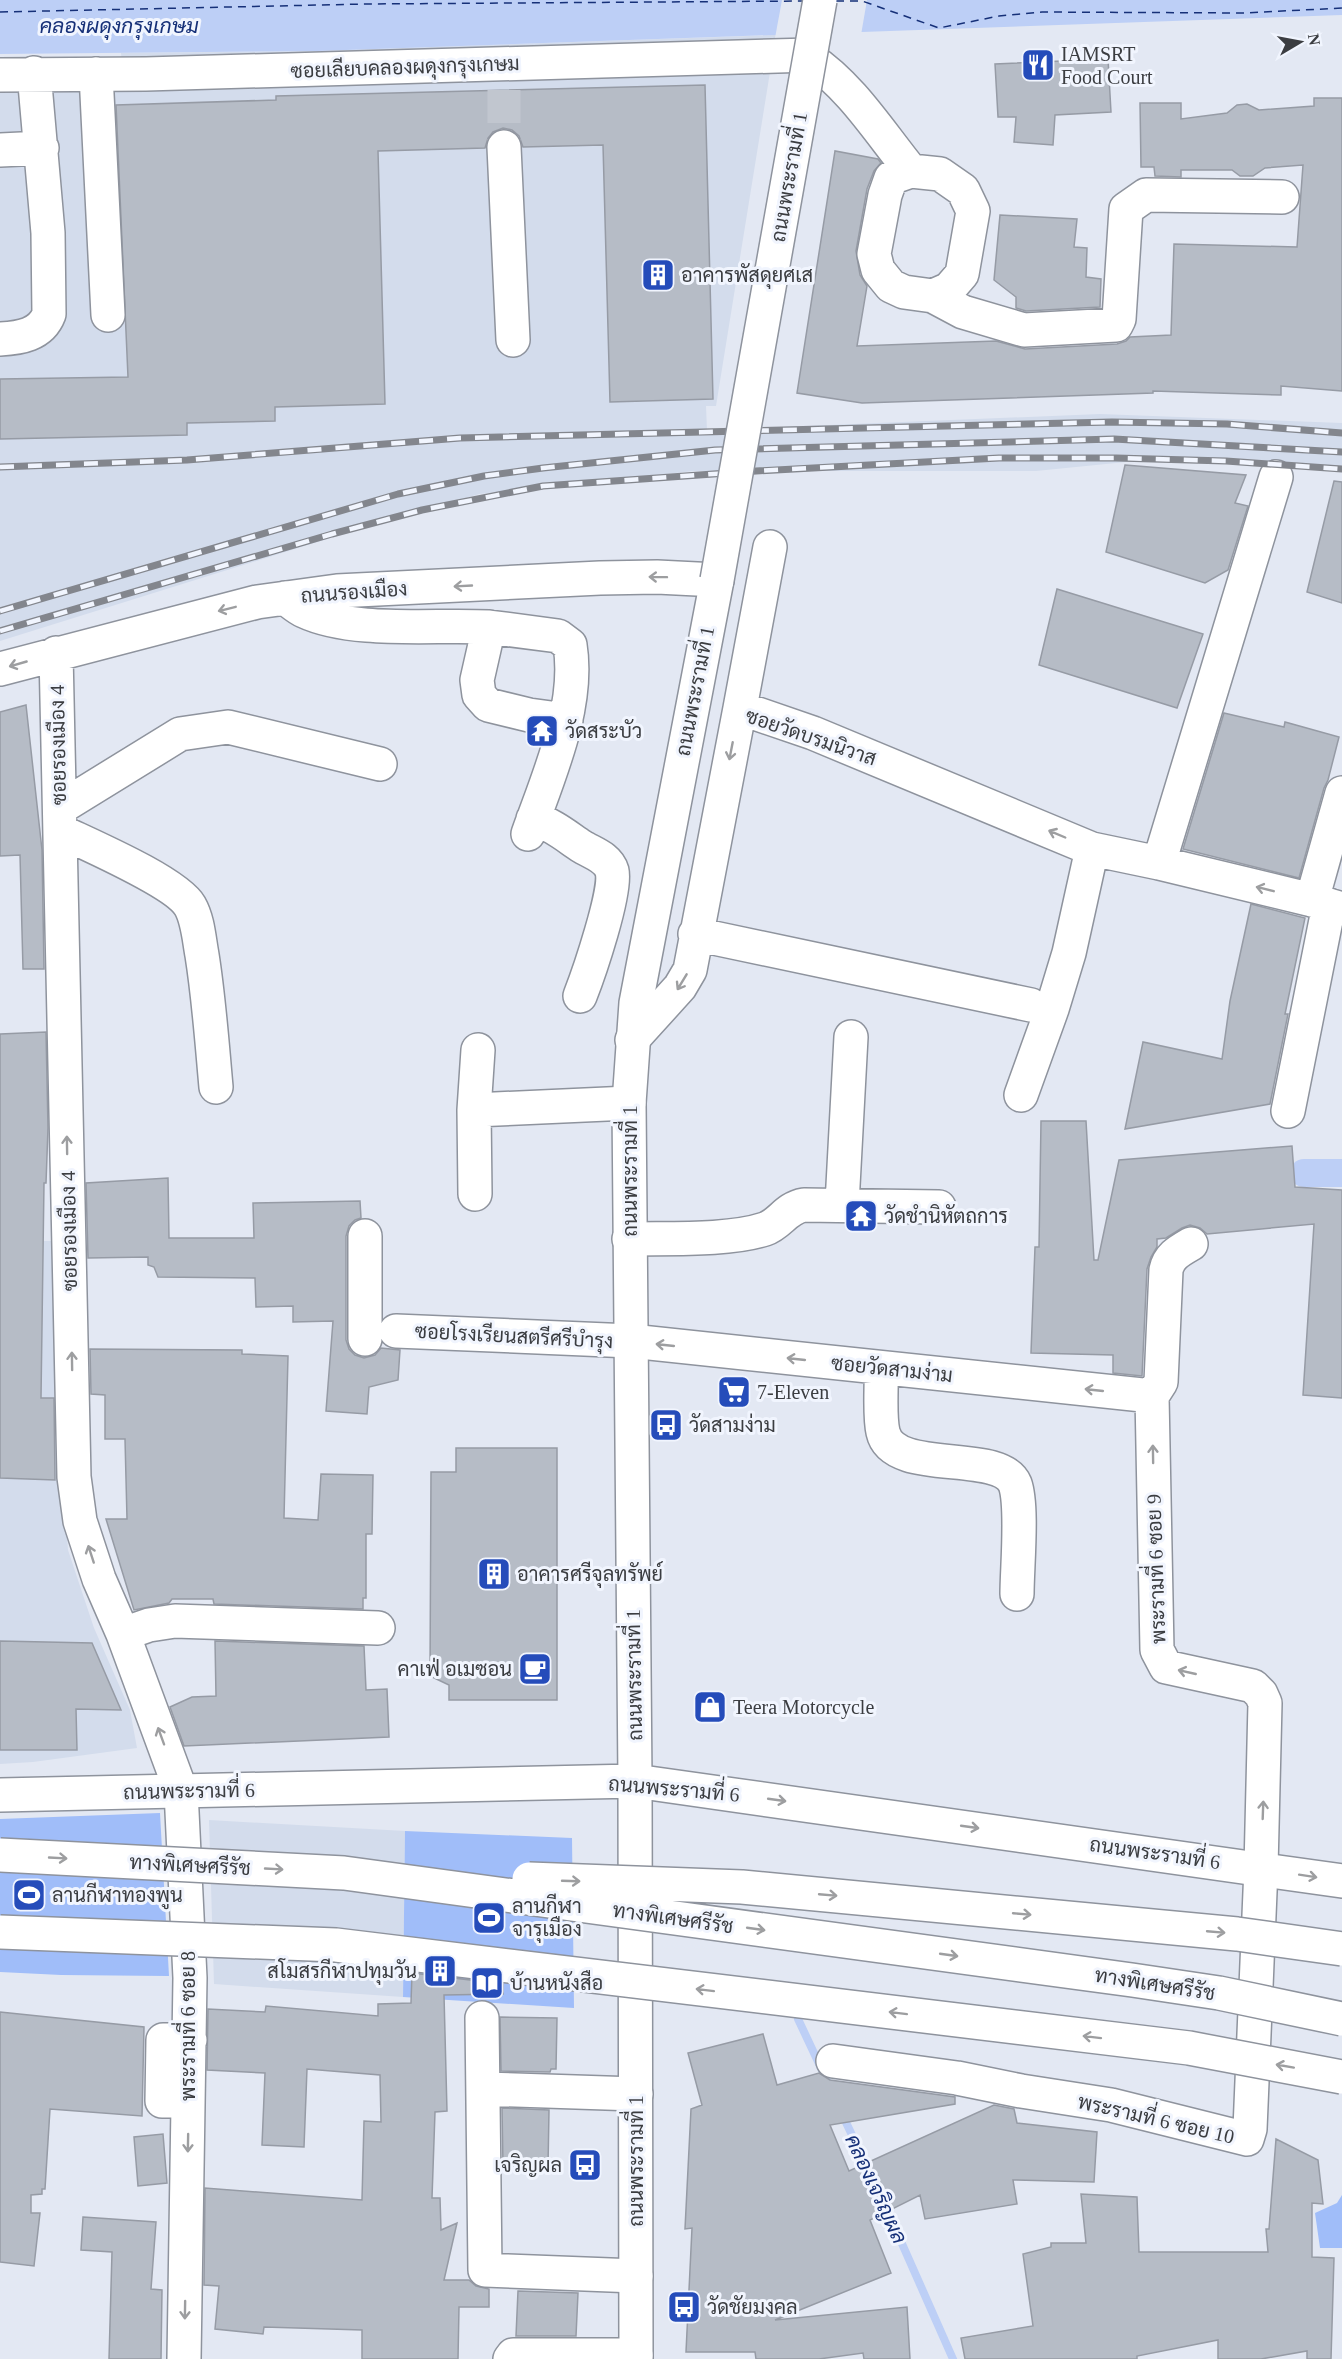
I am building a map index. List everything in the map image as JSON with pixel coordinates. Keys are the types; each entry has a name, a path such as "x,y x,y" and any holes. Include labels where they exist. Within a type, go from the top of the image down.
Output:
{"main road":[{"name":"ถนนพระรามที่ 1","path":"636,2357 635,1781 629,1239 629,1103 632,1040 636,1002 717,580 820,0"},
{"name":"ซอยเลียบคลองผดุงกรุงเกษม","path":"0,75 503,77 764,56 810,57"},
{"path":"810,57 826,69 845,89 910,171"},
{"path":"0,339 17,338 32,333 45,324 49,315 48,233 34,74"},
{"path":"96,74 108,315"},
{"path":"504,147 513,340"},
{"path":"0,150 42,148"},
{"path":"933,296 949,289 962,274 973,211 963,190 940,174 910,171 891,178 885,195 874,254 878,270 891,286 904,292 933,296 963,312 1024,330 1116,325 1119,319 1126,209 1136,200 1146,195 1282,197"},
{"path":"1159,863 1276,477"},
{"path":"740,708 770,547"},
{"name":"ถนนรองเมือง","path":"0,669 257,602 337,591 600,578 657,577 717,580"},
{"path":"285,598 304,611 334,620 391,627 489,627 558,636 570,645 573,666 566,720 531,827 549,825 607,861 612,872 612,885 598,945 580,996"},
{"path":"489,627 477,680 479,695 488,705 529,715 566,720"},
{"name":"ซอยรองเมือง 4","path":"56,653 74,1477 80,1521 99,1579 123,1634 181,1791"},
{"name":"ซอยวัดบรมนิวาส","path":"632,1040 680,987 690,970 695,934 740,708 813,733 1092,849 1159,863 1328,905"},
{"path":"216,1087 198,928 190,905 175,890 60,819 180,734 228,727 380,764"},
{"path":"1288,1111 1328,905 1342,793"},
{"path":"1021,1095 1052,1009 1069,953 1092,849"},
{"path":"695,934 1031,1005"},
{"path":"842,1204 851,1037"},
{"path":"475,1194 474,1110 478,1050"},
{"path":"474,1110 629,1103"},
{"path":"629,1239 737,1235 774,1226 796,1206 842,1204 939,1207"},
{"path":"365,1236 365,1339"},
{"name":"พระรามที่ 6 ซอย 9","path":"1191,1244 1174,1254 1168,1261 1161,1382 1152,1396 1157,1650 1166,1667 1253,1686 1261,1694 1266,1714 1261,1868"},
{"name":"ซอยโรงเรียนสตรีศรีบำรุง","path":"396,1331 631,1341"},
{"name":"ซอยวัดสามง่าม","path":"631,1341 1152,1396"},
{"path":"881,1368 883,1433 890,1445 902,1454 989,1467 1011,1477 1018,1499 1017,1594"},
{"path":"123,1634 148,1625 174,1621 378,1628"},
{"name":"ถนนพระรามที่ 6","path":"0,1794 635,1781 1342,1881"},
{"name":"พระรามที่ 6 ซอย 8","path":"181,1791 190,1978 184,2359"},
{"name":"ทางพิเศษศรีรัช","path":"0,1855 344,1873 1132,1980 1219,1993 1342,2019"},
{"name":"พระรามที่ 6 ซอย 10","path":"833,2061 1111,2105 1247,2139 1250,2129 1261,1868"},
{"path":"344,1873 742,1887 1237,1934 1342,1949"},
{"path":"0,1932 336,1945 1189,2048 1342,2077"},
{"path":"482,2018 485,2270 636,2276"},
{"path":"483,2089 636,2094"},
{"path":"510,2359 513,2355 636,2357"}],"shaded area":[{"path":"776,35 716,406 706,406 707,430 1100,414 1342,423 1342,470 1156,459 1036,471 694,471 479,494 0,641 0,68 122,65 121,53 318,51"},
{"path":"0,1241 53,1241 57,1393 68,1550 94,1628 130,1710 137,1748 33,1762 0,1764"},
{"path":"160,1813 169,1976 0,1972 0,1819"},
{"path":"209,1820 405,1831 403,1997 214,1984"},
{"name":"ลานกีฬา จารุเมือง","path":"405,1831 572,1838 574,2008 403,1997"},
{"path":"1342,2195 1342,2248 1320,2248 1315,2213 1337,2203"}],"water":[{"name":"คลองผดุงกรุงเกษม","path":"0,0 1342,0 1342,15 318,51 0,54"}],"pier":[{"path":"782,0 867,0 861,35 775,38"}],"building":[{"path":"1108,59 1111,112 1055,115 1053,145 1014,142 1016,117 998,117 995,64"},
{"path":"705,85 713,399 610,402 603,145 523,147 519,136 512,130 503,128 493,132 485,148 378,151 385,404 275,407 275,421 187,423 187,435 0,439 0,379 128,377 116,105 276,100 276,96"},
{"path":"1314,98 1342,98 1342,391 1281,386 1281,395 1153,391 1153,393 862,403 797,393 835,151 878,159 881,163 874,171 867,189 856,251 860,275 867,286 857,346 996,341 1025,349 1117,344 1130,337 1171,335 1174,244 1297,247 1303,165 1265,168 1253,176 1240,176 1232,170 1181,170 1181,177 1155,176 1154,167 1141,167 1140,103 1181,103 1181,119 1227,113 1237,105 1247,104 1259,110 1314,106"},
{"path":"1000,215 1077,219 1074,247 1087,248 1086,277 1101,279 1100,307 1026,311 1016,308 1016,297 994,280"},
{"path":"1125,465 1246,475 1235,503 1248,506 1228,570 1205,583 1106,552"},
{"path":"1334,481 1342,482 1342,603 1307,592"},
{"path":"1057,589 1203,634 1177,708 1039,665"},
{"path":"26,705 42,850 44,969 23,969 20,855 0,856 0,712"},
{"path":"1224,713 1284,727 1285,722 1339,737 1299,878 1183,849"},
{"path":"1251,904 1305,918 1285,1014 1288,1014 1270,1104 1125,1129 1143,1042 1222,1059 1230,1001"},
{"path":"46,1032 48,1128 46,1183 44,1183 41,1398 54,1398 55,1480 0,1478 0,1034"},
{"path":"1041,1121 1086,1121 1094,1260 1098,1260 1119,1160 1292,1146 1295,1187 1342,1190 1342,1398 1303,1395 1314,1224 1207,1234 1200,1228 1190,1225 1166,1238 1157,1239 1157,1247 1147,1269 1142,1376 1113,1373 1113,1355 1031,1353 1035,1247 1039,1247"},
{"path":"168,1178 169,1238 254,1238 253,1203 360,1201 361,1218 349,1226 346,1236 346,1340 349,1349 355,1355 364,1358 375,1355 381,1348 400,1350 398,1380 369,1387 367,1414 326,1411 333,1321 293,1322 293,1306 256,1307 255,1278 158,1277 154,1267 148,1265 148,1257 88,1258 86,1183"},
{"path":"90,1349 242,1350 242,1354 288,1356 284,1518 318,1520 321,1474 373,1475 372,1534 366,1534 366,1598 363,1598 363,1609 214,1604 213,1599 172,1599 169,1603 134,1610 106,1519 127,1519 125,1439 105,1439 105,1395 91,1394"},
{"name":"อาคารศรีจุลทรัพย์","path":"456,1448 557,1448 557,1700 449,1700 449,1685 430,1676 431,1472 456,1472"},
{"path":"0,1641 92,1643 121,1710 76,1709 77,1750 0,1750"},
{"path":"215,1641 364,1646 366,1690 387,1689 389,1737 184,1746 170,1707 192,1697 216,1696"},
{"path":"412,1973 503,1984 503,1994 444,1995 447,2111 435,2112 432,2198 440,2198 441,2230 457,2223 444,2280 469,2280 476,2286 489,2289 489,2307 459,2307 458,2359 362,2359 362,2330 264,2327 263,2334 215,2329 219,2286 204,2285 205,2188 362,2200 364,2121 381,2122 380,2075 307,2069 304,2147 262,2145 265,2073 207,2070 208,2009 265,2012 266,2006 378,2016 378,2004 411,2003"},
{"path":"0,2012 144,2027 142,2116 50,2109 45,2189 42,2189 42,2194 31,2195 31,2213 40,2213 34,2266 0,2262"},
{"path":"500,2017 557,2018 556,2069 551,2069 550,2072 501,2071"},
{"path":"763,2034 777,2085 819,2073 830,2080 955,2097 955,2104 830,2125 849,2171 994,2105 1014,2109 1017,2123 1097,2132 1094,2182 1013,2180 1017,2204 925,2219 920,2195 870,2220 891,2273 775,2320 907,2307 910,2359 864,2359 863,2353 819,2359 756,2359 755,2352 686,2352 692,2228 685,2229 691,2109 702,2105 688,2053"},
{"path":"502,2108 549,2110 548,2167 503,2166"},
{"path":"163,2134 167,2183 138,2186 134,2137"},
{"path":"1276,2139 1318,2160 1323,2204 1312,2203 1312,2257 1334,2258 1331,2359 1307,2359 1307,2351 1261,2359 1218,2359 1218,2340 1137,2356 1137,2359 965,2359 961,2338 1033,2326 1023,2254 1051,2247 1051,2243 1086,2243 1081,2194 1137,2197 1139,2252 1268,2252 1266,2229 1269,2229"},
{"path":"83,2217 156,2222 151,2289 162,2290 161,2359 109,2359 112,2252 81,2250"},
{"path":"518,2291 578,2293 576,2336 516,2336"}],"waterway":[{"path":"1304,1173 1342,1173"},
{"name":"คลองเจริญผล","path":"798,2019 829,2085"},
{"name":"คลองเจริญผล","path":"842,2114 870,2173"},
{"name":"คลองเจริญผล","path":"884,2203 953,2359"}],"ferry route":[{"path":"0,12 367,4 804,1"},
{"path":"836,1 862,1 939,28 999,16 1042,12 1244,13 1342,8"}],"tunnel":[{"path":"504,90 504,147"}],"railway":[{"path":"0,467 187,460 460,438 1112,422 1227,424 1342,433"},
{"path":"0,611 398,494 484,476 543,468 715,450 1114,439 1342,452"},
{"path":"0,631 332,534 422,510 543,486 756,471 999,458 1226,461 1342,469"}],"place":[{"name":"IAMSRT Food Court","path":"1038,65"},
{"name":"อาคารพัสดุยศเส","path":"658,275"},
{"name":"วัดสระบัว","path":"542,731"},
{"name":"วัดชำนิหัตถการ","path":"861,1216"},
{"name":"7-Eleven","path":"734,1392"},
{"name":"วัดสามง่าม","path":"666,1425"},
{"name":"อาคารศรีจุลทรัพย์","path":"494,1574"},
{"name":"คาเฟ่ อเมซอน","path":"535,1669"},
{"name":"Teera Motorcycle","path":"710,1707"},
{"name":"ลานกีฬาทองพูน","path":"29,1895"},
{"name":"ลานกีฬา จารุเมือง","path":"489,1918"},
{"name":"สโมสรกีฬาปทุมวัน","path":"440,1971"},
{"name":"บ้านหนังสือ","path":"487,1983"},
{"name":"เจริญผล","path":"585,2165"},
{"name":"วัดชัยมงคล","path":"684,2307"}]}
